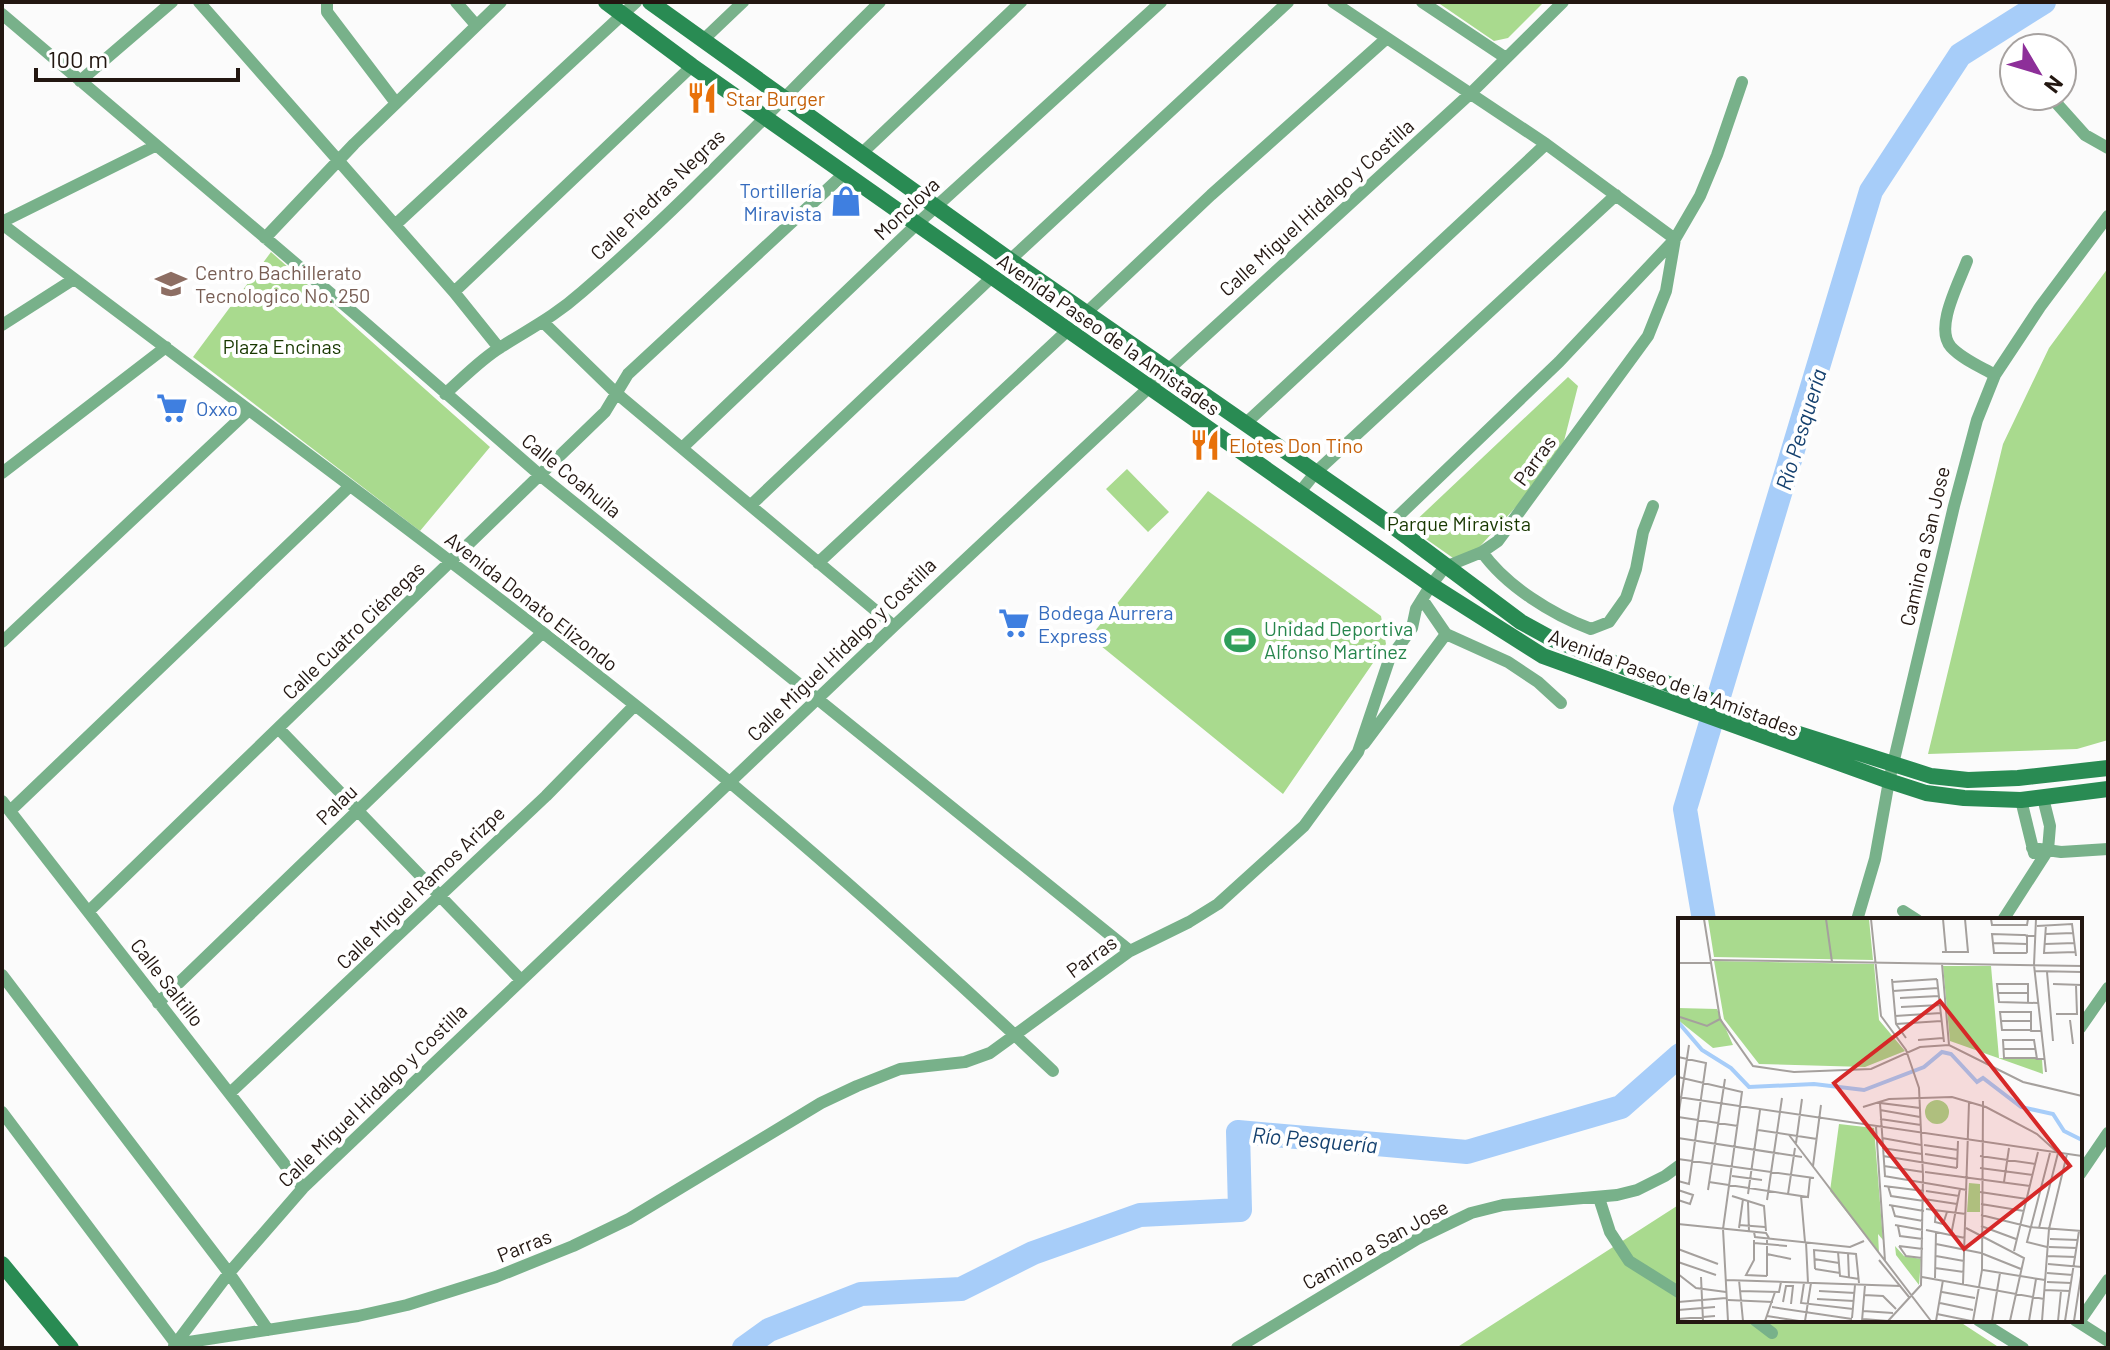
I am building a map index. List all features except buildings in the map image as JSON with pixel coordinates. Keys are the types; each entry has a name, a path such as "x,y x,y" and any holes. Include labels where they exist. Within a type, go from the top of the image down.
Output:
{"street":[{"path":"80,81 172,2"},
{"path":"199,2 454,292 499,348"},
{"path":"327,2 327,12 396,103"},
{"path":"456,2 476,25"},
{"path":"265,238 396,103 501,2"},
{"name":"Avenida Paseo de la Amistades","path":"606,2 1067,331 1300,492 1426,592 1474,614 1543,656 1790,739 1931,776 1968,780 2045,777 2108,768"},
{"path":"395,225 636,2"},
{"name":"Avenida Paseo de la Amistades","path":"650,2 1010,260 1390,524 1521,622 1565,644 1889,781 1926,793 2021,800 2108,789"},
{"path":"702,41 743,2"},
{"name":"Calle Piedras Negras","path":"445,394 499,348 544,323 581,293 722,161 782,97 880,2"},
{"path":"861,154 1021,2"},
{"name":"Monclova","path":"682,448 917,224 1161,2"},
{"path":"1010,260 1288,2"},
{"path":"1333,2 1546,144 1675,239 1559,362 1390,524"},
{"path":"1422,2 1506,58"},
{"name":"Calle Miguel Hidalgo y Costilla","path":"174,1346 229,1273 303,1188 894,626 1471,93 1563,2"},
{"name":"Calle Coahuila","path":"2,14 541,476 1130,951"},
{"path":"1087,312 1387,38"},
{"path":"454,292 692,66"},
{"name":"Parras","path":"174,1346 407,1305 496,1277 573,1246 673,1195 821,1103 857,1086 900,1069 965,1062 990,1053 1130,951 1204,914 1245,881 1304,826 1358,752 1389,660 1412,628 1416,609 1426,592 1445,567 1482,552 1498,541 1648,336 1666,291 1675,239 1700,196 1742,82"},
{"path":"2064,112 2085,135 2108,148"},
{"path":"1245,424 1546,144"},
{"path":"2,223 155,146"},
{"name":"Calle Cuatro Ciénegas","path":"89,911 541,476 605,412 628,374 846,172"},
{"path":"1300,492 1316,472 1616,195"},
{"name":"Camino a San Jose","path":"1858,918 1875,859 1889,781 1977,420 1995,375 2040,307 2108,216"},
{"name":"Avenida Donato Elizondo","path":"2,223 451,563 730,783 801,843 1053,1071"},
{"path":"1967,261 1944,323 1944,335 1954,350 1995,375"},
{"path":"751,505 992,277"},
{"path":"2,325 74,279"},
{"path":"544,323 615,392 894,626"},
{"path":"818,563 1067,331"},
{"path":"2,473 166,347"},
{"path":"2,642 249,410"},
{"path":"6,806 350,486"},
{"path":"1482,552 1494,568 1561,618 1591,629 1609,622 1626,598 1653,506"},
{"path":"1426,592 1446,634 1508,662 1538,682 1561,703"},
{"name":"Palau","path":"158,1003 541,634"},
{"path":"1358,752 1446,634"},
{"name":"Calle Miguel Ramos Arizpe","path":"230,1093 546,796 634,706"},
{"path":"279,729 520,979"},
{"path":"2004,918 2048,850 2050,826 2043,798"},
{"path":"2021,800 2039,868"},
{"name":"Calle Saltillo","path":"6,806 303,1188"},
{"path":"2032,848 2108,849"},
{"path":"1903,911 1914,918"},
{"path":"2,975 229,1273 268,1330"},
{"path":"2082,1024 2108,988"},
{"path":"2,1112 174,1346"},
{"path":"2082,1171 2108,1133"},
{"name":"Camino a San Jose","path":"1237,1348 1417,1239 1471,1213 1503,1205 1599,1198 1637,1190 1678,1166"},
{"path":"1599,1198 1610,1232 1629,1261 1678,1292"},
{"path":"2,1264 71,1348"},
{"path":"2082,1314 2108,1280"},
{"path":"1758,1322 1772,1333"},
{"path":"1981,1322 2023,1348"},
{"path":"2079,1322 2108,1341"}],"green space":[{"path":"1437,2 1544,2 1508,38 1494,41"},
{"name":"Plaza Encinas","path":"271,252 490,447 420,531 193,357"},
{"path":"2108,268 2108,740 2077,749 1928,754 2003,444 2049,348"},
{"name":"Parque Miravista","path":"1568,377 1578,386 1564,441 1524,498 1463,565 1409,527"},
{"path":"1127,469 1169,512 1148,532 1106,489"},
{"name":"Unidad Deportiva Alfonso Martínez","path":"1208,491 1381,616 1386,644 1283,794 1090,637"},
{"path":"1678,1205 1678,1322 1960,1322 2000,1348 1456,1348"}],"waterway":[{"name":"Río Pesquería","path":"1704,918 1685,809 1871,191 1960,55 2044,2"},
{"name":"Río Pesquería","path":"744,1348 769,1330 861,1294 961,1289 1033,1253 1140,1215 1240,1210 1238,1132 1467,1152 1621,1107 1678,1057"}],"place":[{"name":"Star Burger","path":"702,98"},
{"name":"Tortillería Miravista","path":"846,201"},
{"name":"Centro Bachillerato Tecnologico No. 250","path":"171,284"},
{"name":"Oxxo","path":"172,408"},
{"name":"Elotes Don Tino","path":"1205,445"},
{"name":"Bodega Aurrera Express","path":"1014,623"},
{"name":"Unidad Deportiva Alfonso Martínez","path":"1240,640"}]}
